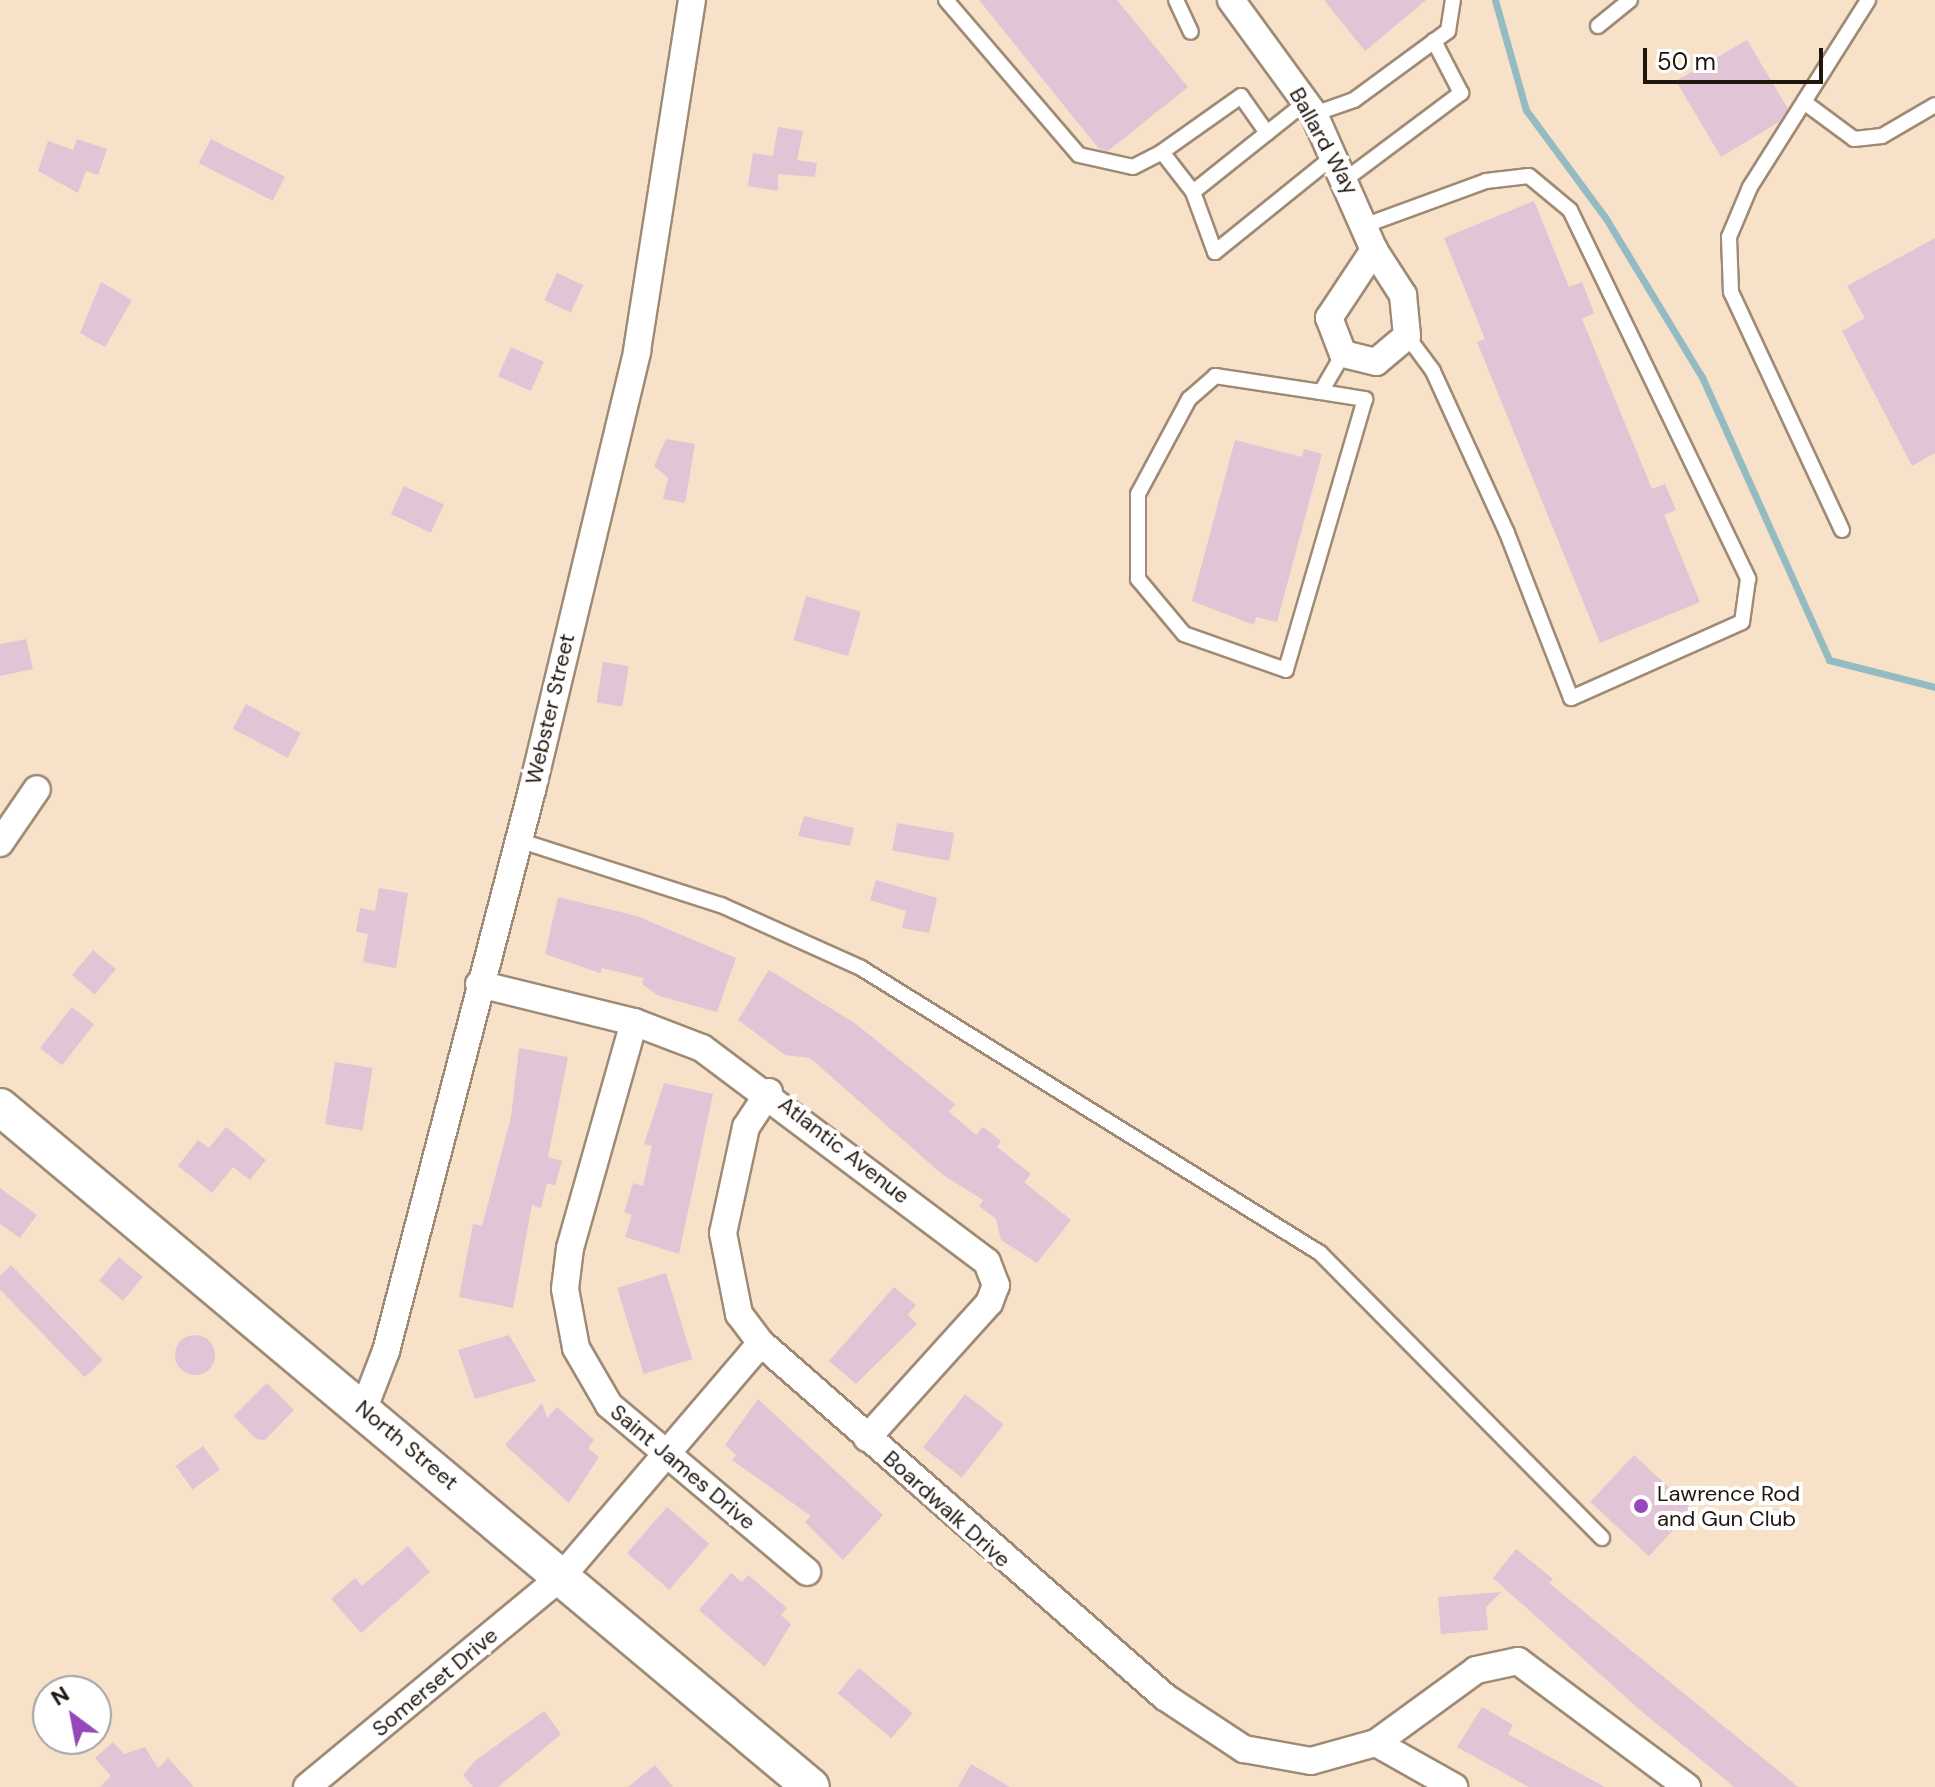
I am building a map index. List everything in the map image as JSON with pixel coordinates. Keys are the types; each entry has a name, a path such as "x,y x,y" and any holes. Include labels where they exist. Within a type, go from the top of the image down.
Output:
{"main road":[{"name":"North Street","path":"0,1107 364,1408 811,1787"}],"street":[{"name":"Webster Street","path":"364,1408 386,1351 518,840 637,351 692,0"},
{"name":"Ballard Way","path":"1231,0 1310,108 1341,167 1370,238 1403,295 1407,336"},
{"path":"1370,238 1329,318 1343,354 1376,362 1407,336"},
{"path":"0,843 37,789"},
{"name":"Atlantic Avenue","path":"479,984 634,1022 702,1048 769,1092 982,1257 994,1276 989,1303 867,1438"},
{"name":"Saint James Drive","path":"634,1022 570,1248 565,1289 576,1348 595,1387 807,1572"},
{"name":"Boardwalk Drive","path":"769,1092 746,1127 723,1233 729,1288 761,1343 1068,1617 1224,1739 1289,1760 1376,1743 1476,1670 1518,1661 1687,1787"},
{"name":"Somerset Drive","path":"307,1787 562,1576 761,1343"},
{"path":"1376,1743 1454,1787"}],"lane":[{"path":"946,0 1079,155 1133,167 1162,152 1241,96 1267,133"},
{"path":"1176,0 1191,32"},
{"path":"1193,192 1267,133 1310,108 1354,100 1448,31 1453,0"},
{"path":"1598,26 1630,0"},
{"path":"1842,530 1731,292 1729,237 1750,187 1868,0"},
{"path":"1162,152 1193,192 1215,252 1341,167 1461,93 1434,41"},
{"path":"1804,102 1854,139 1882,136 1935,105"},
{"path":"1370,238 1486,181 1529,176 1570,210 1748,579 1742,622 1571,698 1507,533 1433,371 1407,336"},
{"path":"1321,392 1343,354"},
{"path":"1215,376 1321,392 1365,399 1286,670 1184,634 1138,579 1138,494 1189,399 1215,376"},
{"path":"518,840 721,905 861,968 1320,1253 1602,1538"}],"building":[{"path":"979,0 1117,0 1188,87 1108,151 1099,149"},
{"path":"1324,0 1426,0 1365,51"},
{"path":"1747,40 1788,109 1779,122 1721,157 1676,81"},
{"path":"778,127 803,131 797,160 817,163 815,177 778,174 778,191 748,186 753,153 773,156"},
{"path":"77,139 107,149 98,175 86,171 78,193 38,171 48,141 73,150"},
{"path":"211,139 285,177 273,201 199,163"},
{"path":"1534,201 1569,287 1582,282 1594,313 1582,319 1652,489 1665,484 1676,510 1664,515 1700,602 1600,643 1477,342 1485,339 1444,238"},
{"path":"1935,238 1935,453 1912,466 1842,331 1865,318 1847,286"},
{"path":"557,273 583,285 571,312 544,300"},
{"path":"101,282 132,300 105,347 80,333"},
{"path":"511,347 544,362 531,391 498,376"},
{"path":"666,439 695,444 685,503 663,499 668,478 654,466"},
{"path":"1235,440 1302,457 1304,449 1322,454 1277,622 1256,617 1254,625 1192,601"},
{"path":"404,486 444,505 431,533 391,514"},
{"path":"806,596 861,612 848,656 793,640"},
{"path":"26,639 33,669 0,676 0,644"},
{"path":"603,662 629,666 622,707 597,702"},
{"path":"246,704 301,733 288,758 233,729"},
{"path":"804,816 854,828 850,846 798,836"},
{"path":"897,823 954,833 949,861 892,851"},
{"path":"876,880 937,898 929,933 902,928 906,911 870,900"},
{"path":"379,888 408,893 396,968 363,962 368,934 356,932 360,908 375,911"},
{"path":"558,897 637,916 736,958 717,1012 659,996 642,984 644,978 602,968 600,973 545,954"},
{"path":"93,950 116,969 95,995 72,975"},
{"path":"769,970 856,1024 955,1104 949,1112 976,1135 983,1127 1001,1141 997,1147 1031,1174 1024,1182 1071,1220 1037,1263 1001,1240 996,1219 979,1206 983,1200 943,1175 810,1058 785,1055 738,1020"},
{"path":"72,1007 94,1024 62,1065 40,1048"},
{"path":"519,1048 568,1057 548,1157 562,1161 555,1186 547,1183 541,1208 532,1205 513,1308 459,1297 473,1224 482,1226 511,1117"},
{"path":"335,1062 373,1068 363,1130 325,1124"},
{"path":"664,1083 713,1094 679,1254 625,1237 632,1215 624,1212 633,1183 643,1186 652,1146 644,1144"},
{"path":"226,1127 266,1160 250,1180 233,1167 212,1193 178,1166 198,1140 209,1148"},
{"path":"0,1188 37,1215 20,1238 0,1224"},
{"path":"119,1257 143,1277 123,1301 99,1281"},
{"path":"11,1265 103,1360 85,1377 0,1290 0,1276"},
{"path":"666,1273 692,1359 644,1374 617,1288"},
{"path":"894,1287 916,1305 908,1315 917,1324 856,1384 829,1361"},
{"path":"195,1335 209,1341 215,1355 209,1369 195,1375 181,1369 175,1355 181,1341"},
{"path":"509,1335 536,1381 475,1399 458,1350"},
{"path":"267,1383 294,1410 265,1440 256,1439 234,1416"},
{"path":"965,1394 1004,1424 962,1478 923,1448"},
{"path":"758,1399 883,1515 843,1560 805,1522 811,1516 732,1460 736,1455 725,1445"},
{"path":"542,1403 547,1418 557,1407 594,1440 588,1448 599,1457 569,1503 505,1445"},
{"path":"203,1446 220,1469 193,1489 175,1466"},
{"name":"Lawrence Rod and Gun Club","path":"1634,1455 1693,1510 1649,1556 1590,1502"},
{"path":"667,1507 709,1544 669,1590 627,1553"},
{"path":"408,1546 430,1572 361,1633 331,1599 355,1578 362,1586"},
{"path":"1516,1549 1553,1579 1549,1583 1798,1787 1734,1787 1640,1710 1493,1578"},
{"path":"731,1573 742,1582 748,1575 787,1608 781,1615 791,1624 765,1667 699,1610"},
{"path":"1501,1592 1486,1607 1488,1630 1441,1634 1438,1597"},
{"path":"859,1668 913,1713 891,1738 838,1693"},
{"path":"1482,1707 1513,1725 1508,1734 1605,1787 1529,1787 1457,1747"},
{"path":"544,1711 561,1734 498,1787 473,1787 463,1775 476,1760"},
{"path":"112,1743 124,1754 145,1747 158,1768 168,1758 194,1787 100,1787 111,1776 95,1758 112,1755"},
{"path":"971,1764 1010,1787 958,1787"},
{"path":"655,1765 673,1787 628,1787"}],"waterway":[{"path":"1495,0 1526,110 1605,217 1702,377 1829,660 1935,687"}],"place":[{"name":"Lawrence Rod and Gun Club","path":"1641,1506"}]}
